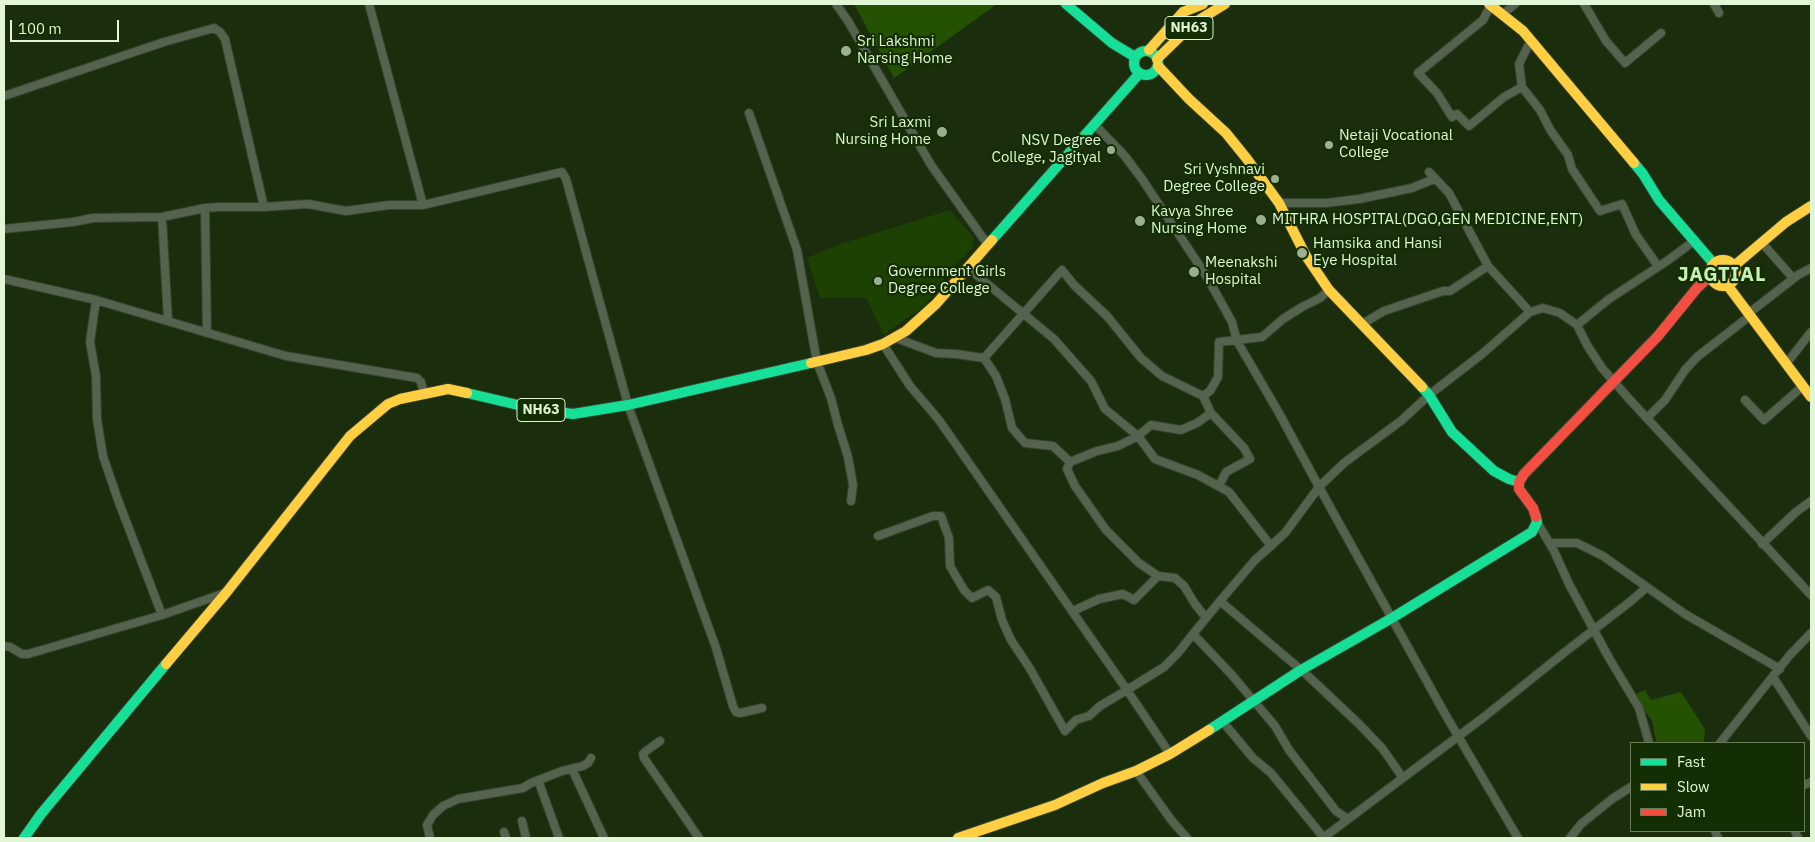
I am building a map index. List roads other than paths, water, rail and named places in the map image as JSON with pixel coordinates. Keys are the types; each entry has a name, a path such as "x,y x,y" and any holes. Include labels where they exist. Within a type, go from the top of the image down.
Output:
{"main road":[{"path":"1066,4 1112,43 1135,57 1134,66 1139,74"},
{"name":"NH63","path":"1135,57 1140,52 1149,50 1182,8 1203,4"},
{"name":"NH63","path":"24,838 41,814 226,593 356,430 388,404 424,392 448,389 535,409 573,414 628,405 817,362 866,350 896,338 918,321 968,268 1139,74 1146,76 1157,70 1158,62 1194,23 1225,4"},
{"path":"1490,4 1531,40 1643,174 1658,200 1714,264"},
{"path":"1182,8 1194,23"},
{"name":"NH63","path":"1149,50 1158,62"},
{"path":"1158,62 1189,99 1226,133 1247,159 1279,203 1306,256 1329,290 1429,395 1452,432 1494,471 1519,482"},
{"path":"1734,266 1786,222 1811,206"},
{"path":"1722,260 1734,266 1736,277 1734,281 1728,286 1719,286 1710,276 1711,268 1714,264 1722,260"},
{"path":"958,838 1055,805 1170,754 1224,722 1301,670 1392,618 1532,532 1537,522 1533,508 1519,490 1519,482 1524,474 1615,382 1658,336 1697,288 1710,276"},
{"path":"1728,286 1811,397"}],"street":[{"path":"370,4 423,205"},
{"path":"836,4 848,21 931,165 988,245"},
{"path":"1490,4 1483,20 1418,73 1437,93 1452,117 1456,114 1469,126 1504,97 1522,87"},
{"path":"1502,14 1515,4"},
{"path":"1584,4 1606,41 1625,63 1661,33"},
{"path":"1714,4 1718,13"},
{"path":"4,96 164,42 214,28 225,39 264,207"},
{"path":"1531,40 1520,64 1522,87 1540,110 1551,131 1568,155 1572,169 1600,211 1622,204 1636,235 1658,266"},
{"path":"750,113 797,250 817,362 831,398 848,457 853,485 852,501"},
{"path":"1094,124 1124,155 1142,179 1207,277 1232,322 1237,341 1279,412 1392,618 1518,838"},
{"path":"4,229 93,218 162,217 205,208 308,204 346,211 389,205 423,205 562,172 566,179 628,405 716,648 736,712 740,713 762,708"},
{"path":"1428,172 1449,193 1488,266 1530,312"},
{"path":"1279,203 1326,203 1359,199 1412,188 1434,179"},
{"path":"205,208 207,333"},
{"path":"162,217 168,320"},
{"path":"1577,325 1608,299 1694,241"},
{"path":"1762,243 1793,278"},
{"path":"1362,324 1384,311 1443,290 1450,291 1488,266"},
{"path":"968,268 1024,312 1054,339 1091,381 1105,409 1138,436 1155,460 1198,475 1229,492 1271,546"},
{"path":"1647,418 1665,400 1685,370 1697,357 1793,278 1811,268"},
{"path":"984,358 1062,270 1074,285 1107,316 1142,358 1162,376 1203,396 1211,413 1244,448 1250,458 1226,472 1219,486"},
{"path":"4,280 96,300 286,356 417,378 421,382 424,392"},
{"path":"1203,396 1210,391 1218,377 1218,342 1262,337 1283,319 1320,298 1329,290"},
{"path":"96,300 90,342 96,376 97,418 103,456 162,615"},
{"path":"878,536 933,516 941,516 949,538 950,566 964,590 972,598 988,590 996,597 1002,620 1011,640 1033,673 1065,731 1076,720 1089,716 1100,706 1164,667 1178,653 1255,560 1285,534 1319,487 1344,463 1402,420 1429,395 1482,354 1530,312 1543,308 1560,313 1577,325 1597,360 1615,382 1811,596"},
{"path":"1786,364 1811,332"},
{"path":"896,338 936,353 984,358 996,376 1006,399 1012,428 1025,443 1054,446 1070,462"},
{"path":"883,344 910,386 939,420 1073,611 1170,754"},
{"path":"1745,400 1764,420 1803,386"},
{"path":"1206,618 1194,604 1184,586 1175,578 1158,576 1125,551 1106,530 1075,486 1067,469 1070,462 1097,451 1118,446 1138,436 1151,425 1181,430 1197,423 1211,413"},
{"path":"1762,544 1790,517 1811,501"},
{"path":"1537,522 1550,543 1569,584 1594,630 1639,708 1650,742"},
{"path":"1550,543 1577,543 1602,556 1686,614 1780,669"},
{"path":"1073,611 1099,599 1123,594 1134,600 1158,576"},
{"path":"1224,722 1253,758 1271,773 1323,838 1459,736 1647,587"},
{"path":"4,646 10,647 22,654 28,654 162,615 226,593"},
{"path":"1220,601 1301,670 1382,748 1403,778"},
{"path":"1721,742 1811,633"},
{"path":"1193,634 1275,726 1289,750 1336,811 1348,819"},
{"path":"1773,677 1811,736"},
{"path":"660,741 643,754 644,758 699,838"},
{"path":"430,838 428,825 443,806 458,799 523,788 538,780 583,766 591,758"},
{"path":"572,768 604,838"},
{"path":"1136,770 1172,821 1187,838"},
{"path":"538,780 559,838"},
{"path":"1570,838 1581,824 1612,799 1630,788"},
{"path":"522,821 526,838"}],"place":[{"name":"Sri Lakshmi Narsing Home","path":"846,51"},
{"name":"Sri Laxmi Nursing Home","path":"942,132"},
{"name":"Netaji Vocational College","path":"1329,145"},
{"name":"NSV Degree College, Jagityal","path":"1111,150"},
{"name":"Sri Vyshnavi Degree College","path":"1275,179"},
{"name":"MITHRA HOSPITAL(DGO,GEN MEDICINE,ENT)","path":"1261,220"},
{"name":"Kavya Shree Nursing Home","path":"1140,221"},
{"name":"Hamsika and Hansi Eye Hospital","path":"1302,253"},
{"name":"Meenakshi Hospital","path":"1194,272"},
{"name":"Government Girls Degree College","path":"878,281"}],"district":[{"name":"JAGTIAL","path":"1722,275"}]}
